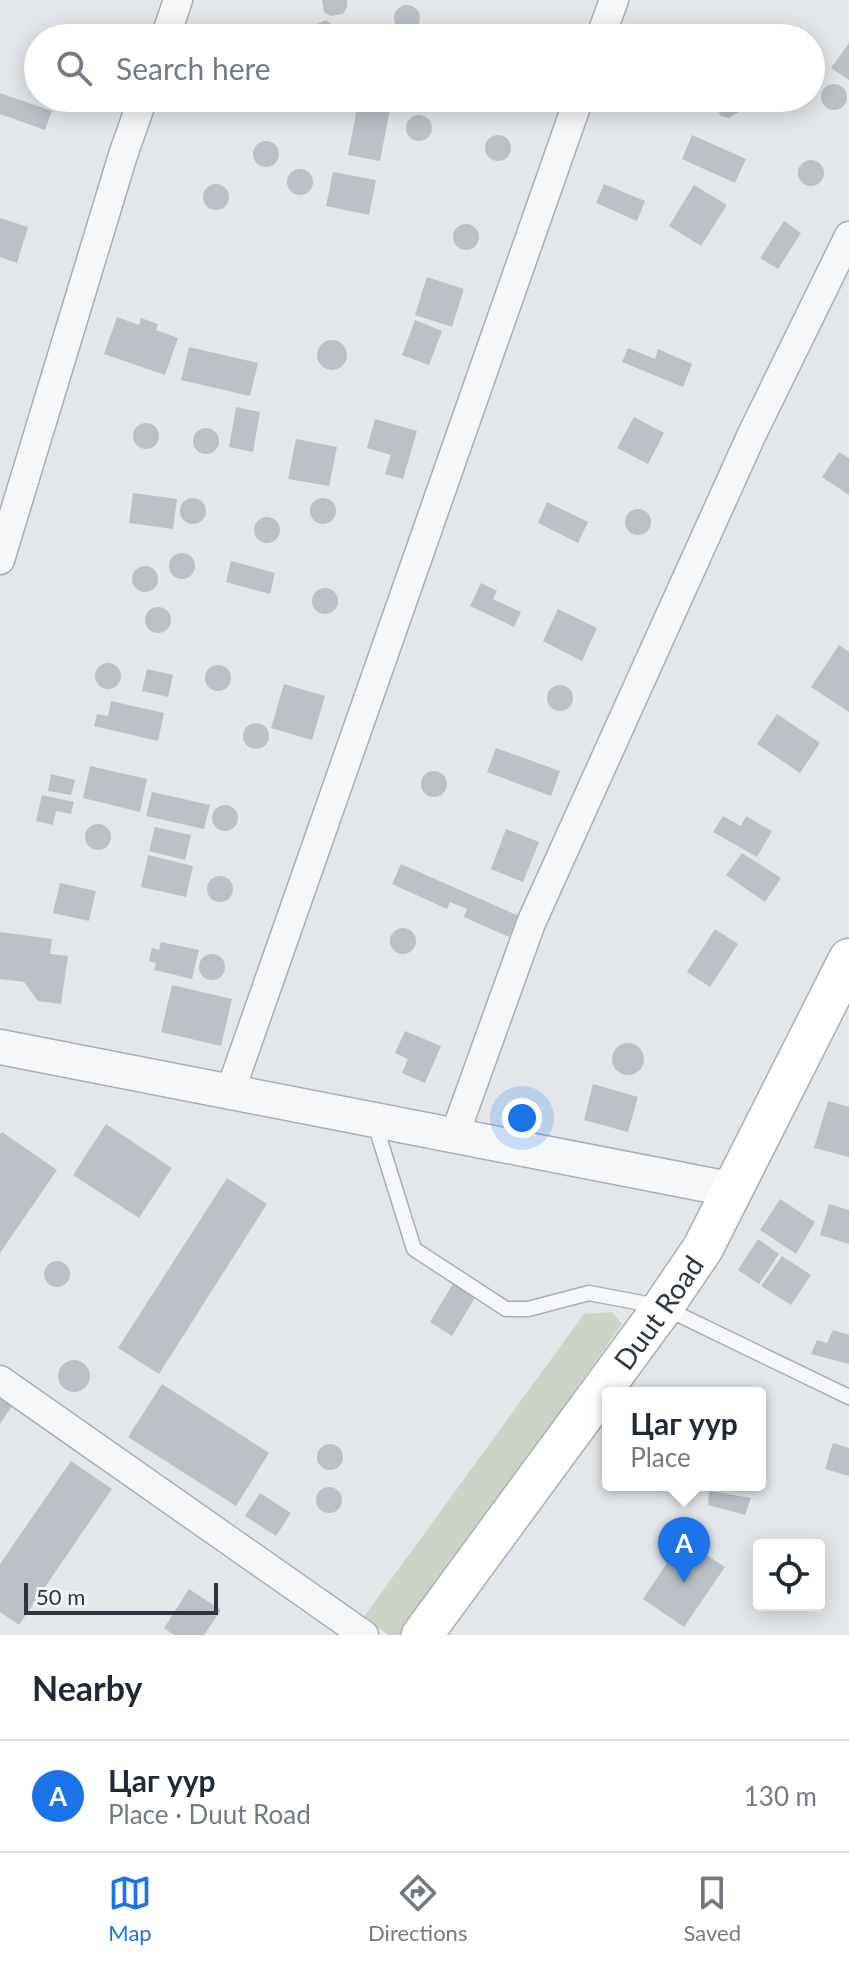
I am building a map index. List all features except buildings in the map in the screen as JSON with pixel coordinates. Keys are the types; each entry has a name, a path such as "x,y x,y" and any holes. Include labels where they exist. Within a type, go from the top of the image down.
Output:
{"main road":[{"name":"Duut Road","path":"604,1387 703,1248 849,959"},
{"name":"Duut Road","path":"422,1635 602,1390"}],"street":[{"path":"170,24 178,0"},
{"path":"605,24 614,0"},
{"path":"0,560 138,112"},
{"path":"230,1092 574,112"},
{"path":"455,1134 531,923 752,434 849,236"},
{"path":"0,1047 734,1190"},
{"path":"0,1380 364,1635"}],"lane":[{"path":"374,1120 414,1249 428,1261 506,1309 528,1309 589,1293 663,1307 849,1397"}],"shaded area":[{"path":"612,1312 622,1324 402,1635 389,1635 363,1618 584,1314"}],"place":[{"name":"Цаг уур","path":"684,1583"}]}
